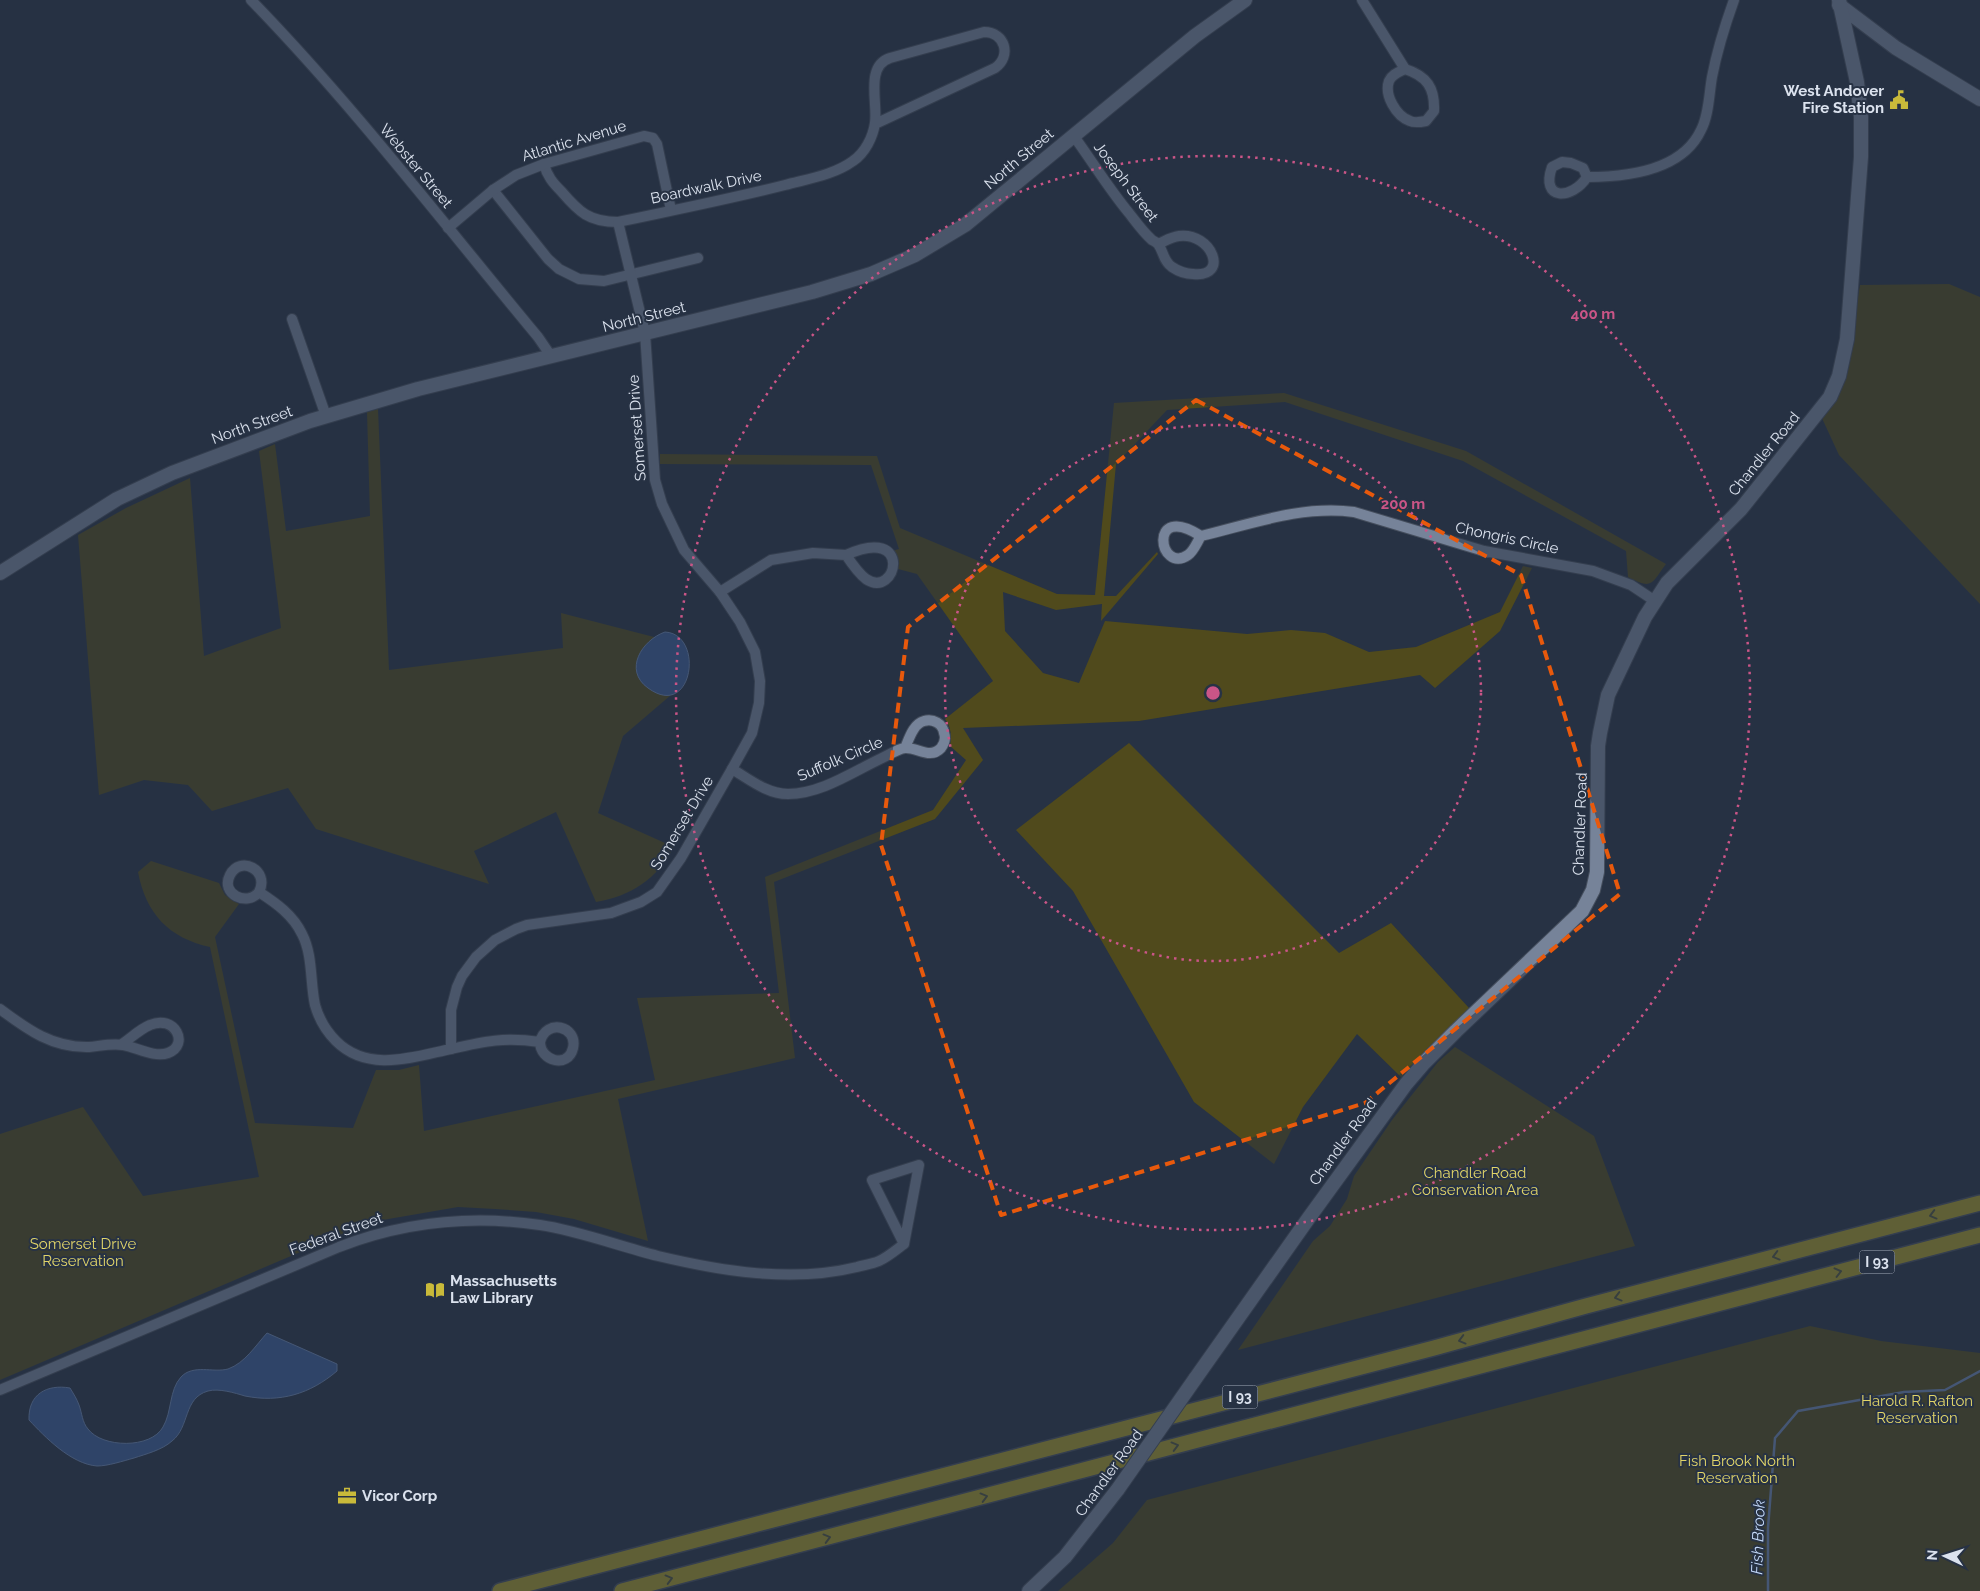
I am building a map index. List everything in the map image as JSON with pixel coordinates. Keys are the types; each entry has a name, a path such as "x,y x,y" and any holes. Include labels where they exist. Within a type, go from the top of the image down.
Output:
{"highway":[{"name":"I 93","path":"500,1591 1434,1348 1586,1306 1980,1203"},
{"name":"I 93","path":"622,1591 1980,1235"}],"street":[{"name":"Webster Street","path":"251,0 291,41 401,170 538,337 551,356"},
{"name":"North Street","path":"0,573 71,527 125,496 172,473 326,416 418,389 812,292 871,274 914,255 965,225 1195,36 1245,0"},
{"path":"1362,0 1405,69 1423,78 1430,86 1435,96 1434,111 1426,121 1411,122 1401,116 1393,106 1388,90 1389,81 1394,74 1405,69"},
{"path":"1587,177 1628,174 1656,168 1673,160 1688,149 1702,130 1718,50 1734,0"},
{"path":"1836,2 1896,48 1980,99"},
{"name":"Chandler Road","path":"1029,1591 1065,1557 1118,1489 1308,1219 1406,1084 1437,1050 1534,954 1568,925 1588,901 1593,890 1597,872 1598,746 1604,714 1612,687 1645,617 1667,583 1741,510 1830,397 1839,376 1847,339 1861,157 1862,117 1858,82 1836,2"},
{"name":"Boardwalk Drive","path":"544,164 550,179 577,209 605,222 618,222 772,188 840,169 861,154 866,147 875,124 875,77 881,62 980,32 991,32 1001,39 1005,53 1000,64 995,68 875,124"},
{"name":"Joseph Street","path":"1073,135 1128,213 1152,240 1158,244 1168,264 1175,270 1186,274 1205,274 1214,265 1211,251 1198,238 1181,236 1158,244"},
{"name":"Atlantic Avenue","path":"448,228 494,190 516,175 544,164 641,136 650,136 657,144 671,210"},
{"path":"494,190 548,259 559,269 579,279 595,282 698,258"},
{"name":"Somerset Drive","path":"451,1049 450,1024 454,998 469,966 485,948 516,929 541,923 611,913 641,902 657,892 681,858 752,733 759,703 760,681 755,652 740,622 720,592 684,550 659,496 655,480 645,333 618,222"},
{"path":"292,319 326,416"},
{"name":"Chongris Circle","path":"1201,536 1298,513 1337,510 1369,516 1484,551 1593,571 1631,585 1655,601"},
{"path":"720,592 771,560 813,553 846,555 866,548 883,548 890,553 893,559 892,573 882,582 868,580 846,555"},
{"name":"Suffolk Circle","path":"732,769 761,787 785,794 797,794 824,786 905,748"},
{"path":"259,892 286,913 302,934 308,953 319,1016 324,1026 339,1044 358,1056 380,1061 404,1059 497,1039 509,1038 540,1042"},
{"path":"0,1009 31,1032 50,1041 80,1046 122,1044 165,1054 174,1049 178,1035 168,1023 157,1022 144,1027 122,1044"},
{"path":"919,1165 912,1200 904,1244 872,1180 919,1165"},
{"name":"Federal Street","path":"0,1390 300,1262 362,1238 419,1224 478,1220 541,1225 710,1267 772,1273 818,1273 847,1269 879,1261 904,1244"}],"highlighted area":[{"path":"1196,400 1521,575 1620,894 1365,1103 1001,1215 881,845 908,627"}],"green space":[{"path":"1949,284 1980,297 1980,604 1839,455 1821,416 1848,357 1860,285"},
{"name":"Somerset Drive Reservation","path":"1284,393 1466,451 1666,564 1651,583 1647,584 1636,581 1628,577 1626,551 1463,461 1285,402 1167,410 1116,464 1104,596 1116,596 1157,552 1158,554 1101,621 1102,604 1056,610 1003,592 1005,631 1043,673 1079,683 1105,621 1247,634 1291,630 1325,633 1369,652 1416,647 1500,612 1523,566 1532,568 1500,631 1435,688 1420,675 1139,721 963,728 983,760 935,819 774,882 795,1058 618,1099 648,1241 574,1219 536,1212 495,1209 458,1207 371,1222 0,1380 0,1134 83,1107 143,1196 259,1177 210,947 195,943 171,930 153,912 142,887 138,872 151,861 219,883 225,895 239,904 215,937 255,1123 353,1128 376,1070 399,1070 419,1065 424,1131 655,1080 637,998 779,993 765,877 933,810 966,760 950,746 949,725 945,719 993,681 917,574 898,569 898,560 892,551 899,549 871,465 660,464 660,454 877,456 900,528 1057,594 1095,595 1114,403"},
{"path":"378,409 389,670 563,648 561,613 685,645 685,683 623,736 598,813 674,847 660,868 651,877 632,890 596,902 556,812 474,851 489,884 316,829 288,788 212,811 188,785 144,780 99,795 78,535 126,508 190,478 204,656 281,628 259,451 275,444 286,531 370,516 367,412"},
{"path":"1129,743 1339,953 1391,923 1469,1008 1403,1079 1357,1034 1303,1107 1274,1164 1194,1102 1073,891 1016,830"},
{"name":"Chandler Road Conservation Area","path":"1455,1047 1594,1136 1635,1246 1238,1350 1313,1241 1330,1226 1347,1199 1354,1176 1392,1120 1438,1062"},
{"name":"Fish Brook North Reservation","path":"1810,1326 1881,1341 1980,1353 1980,1591 1058,1591 1113,1543 1147,1500"}],"water":[{"path":"665,632 678,636 686,646 689,659 688,673 684,685 675,693 663,695 648,688 641,681 637,673 636,664 643,648"},
{"path":"267,1333 337,1364 337,1371 316,1386 294,1395 282,1397 258,1398 222,1390 208,1391 194,1400 178,1435 168,1444 149,1453 106,1465 87,1464 68,1455 59,1449 29,1420 32,1403 40,1393 54,1388 70,1388 78,1403 84,1423 95,1435 115,1443 138,1442 148,1439 157,1434 163,1427 168,1415 174,1388 181,1377 191,1371 222,1370 240,1363"}],"waterway":[{"name":"Fish Brook","path":"1768,1591 1768,1528 1775,1438 1798,1411 1904,1392 1945,1390 1980,1371"}],"place":[{"name":"West Andover Fire Station","path":"1899,100"},
{"name":"Massachusetts Law Library","path":"435,1290"},
{"name":"Vicor Corp","path":"347,1496"}],"park label":[{"name":"Harold R. Rafton Reservation","path":"1917,1410"}]}
